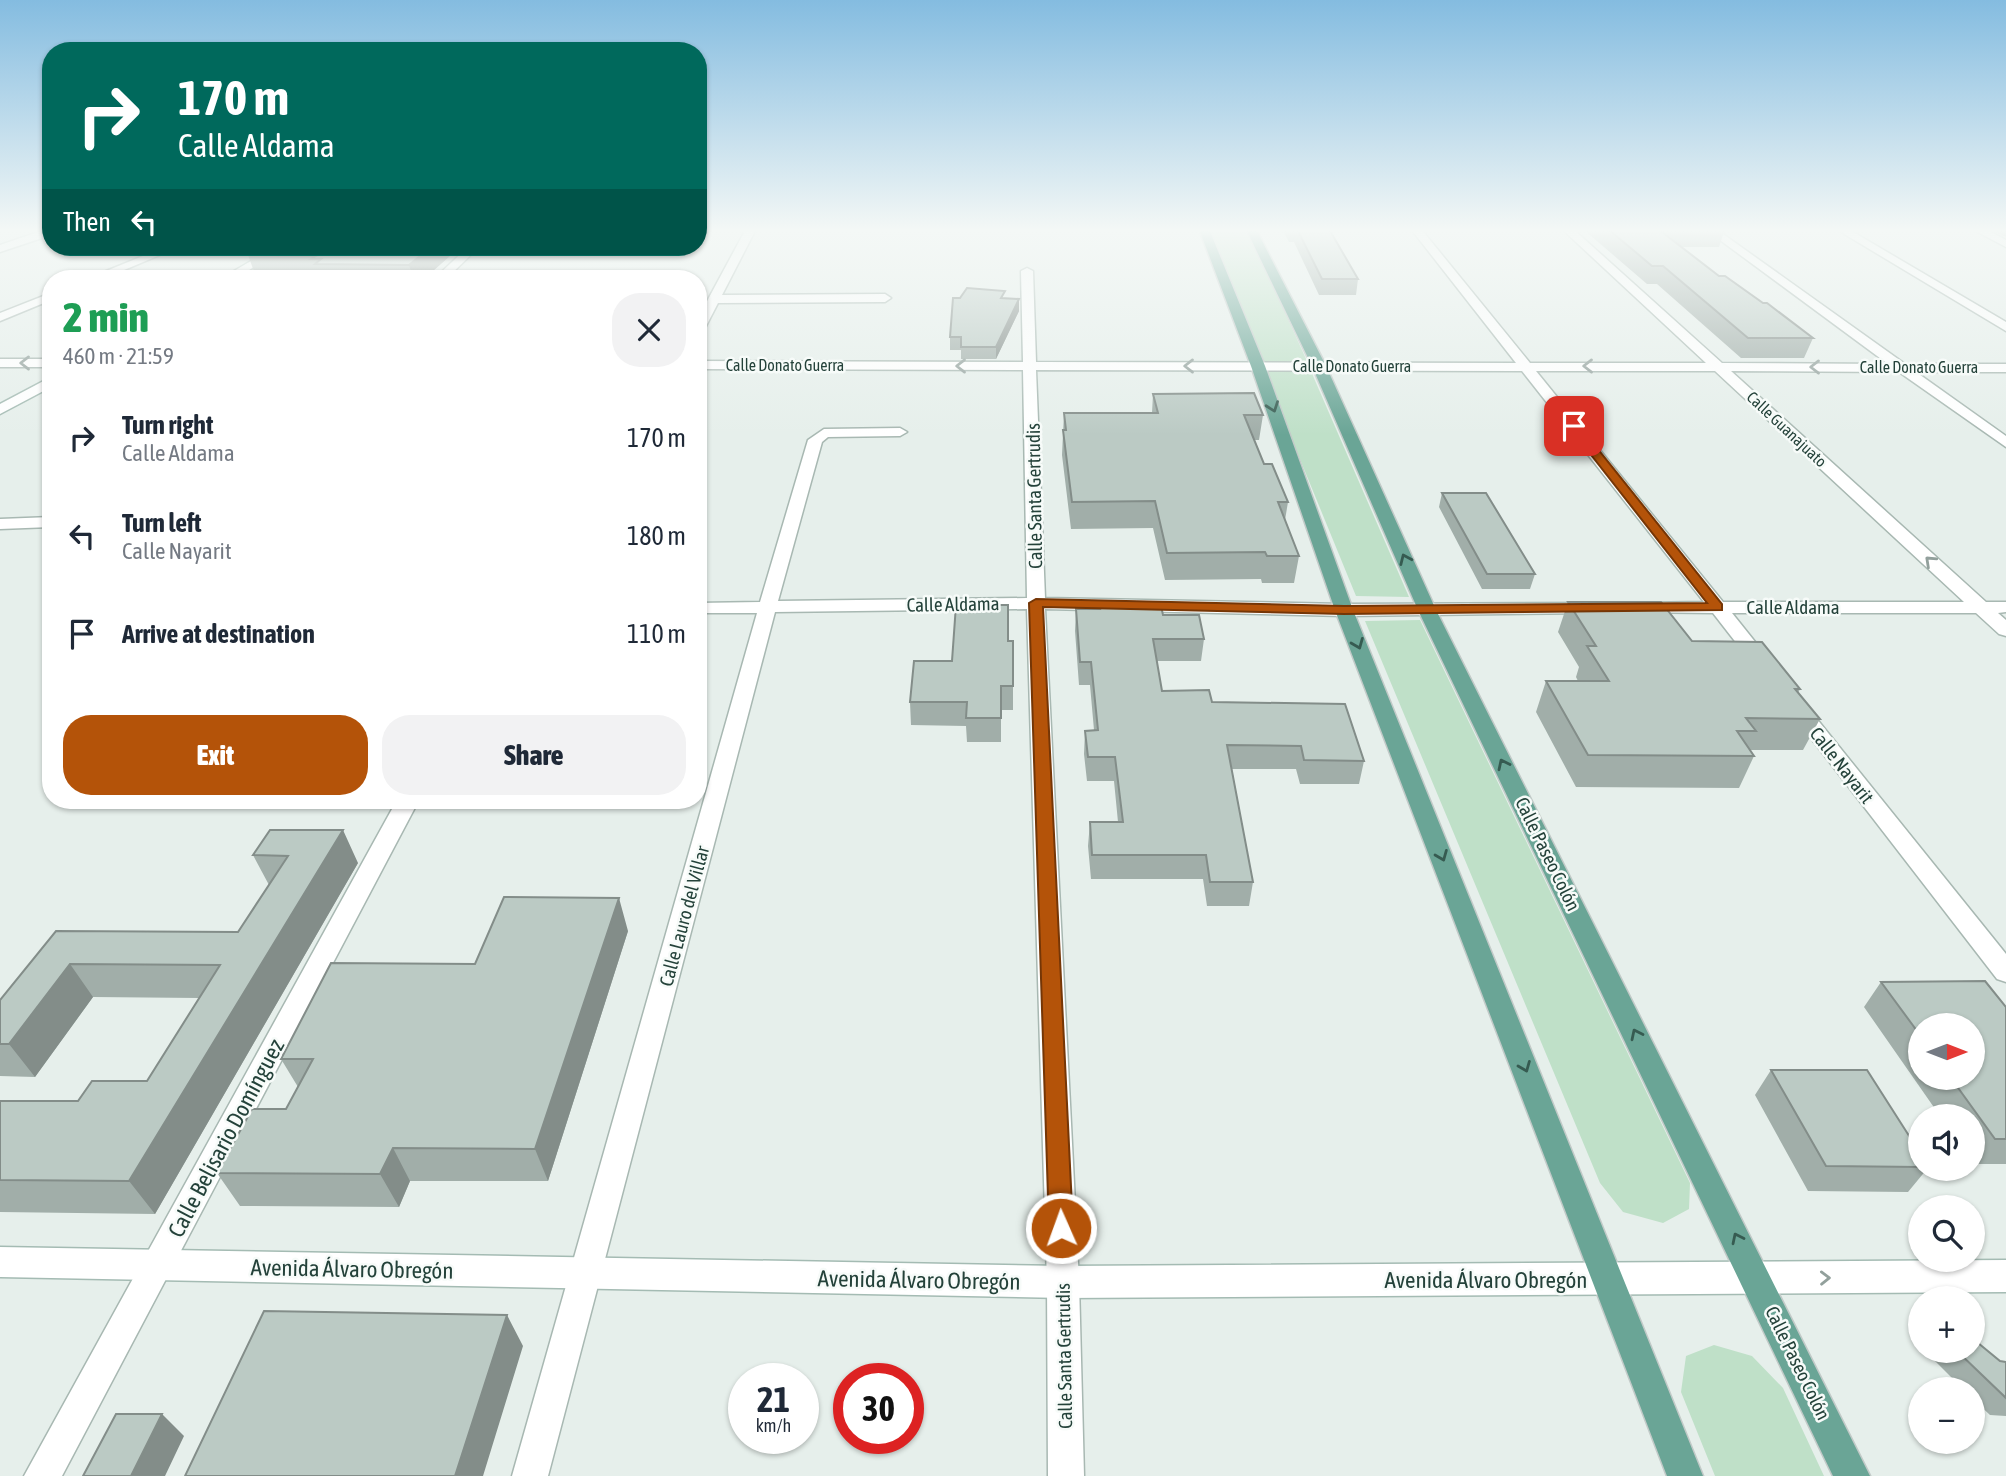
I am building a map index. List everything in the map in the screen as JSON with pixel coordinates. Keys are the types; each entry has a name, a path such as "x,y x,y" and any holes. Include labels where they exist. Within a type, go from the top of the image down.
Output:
{"main road":[{"path":"1231,298 1344,610 1685,1476"},
{"name":"Calle Paseo Colón","path":"1285,298 1319,366 1427,610 1852,1476"}],"street":[{"path":"707,311 713,299 885,298"},
{"name":"Calle Santa Gertrudis","path":"1028,298 1036,603 1063,1282 1066,1476"},
{"name":"Calle Nayarit","path":"1471,298 1782,688 1994,942 2006,972"},
{"name":"Calle Guanajuato","path":"1643,298 2006,630"},
{"path":"1804,298 2006,443"},
{"path":"1957,298 2006,327"},
{"path":"0,317 42,300"},
{"path":"0,363 42,363"},
{"name":"Calle Donato Guerra","path":"707,365 2006,368"},
{"path":"0,410 42,386"},
{"name":"Calle Lauro del Villar","path":"530,1476 588,1274 766,607 815,440 824,433 900,432"},
{"path":"0,524 42,522"},
{"name":"Calle Aldama","path":"707,608 1036,603 1344,610 2006,607"},
{"name":"Calle Belisario Domínguez","path":"42,1476 403,809"},
{"name":"Avenida Álvaro Obregón","path":"0,1262 1063,1282 2006,1276"}],"green space":[{"path":"1236,298 1278,298 1307,361 1260,361"},
{"path":"1263,369 1310,369 1409,597 1356,596"},
{"path":"1420,620 1690,1183 1689,1209 1663,1223 1623,1212 1600,1183 1365,621"},
{"path":"1714,1345 1752,1356 1783,1388 1824,1476 1715,1476 1681,1392 1686,1356"}],"building":[{"path":"953,298 1019,299 996,347 961,347 961,337 950,337"},
{"path":"1701,298 1756,298 1767,303 1813,338 1748,338"},
{"path":"1254,393 1263,415 1244,415 1264,464 1272,464 1288,502 1278,502 1299,556 1267,556 1265,552 1167,553 1155,501 1072,502 1063,430 1066,430 1064,413 1158,413 1153,394"},
{"path":"1442,493 1486,493 1535,574 1487,574"},
{"path":"1568,602 1661,602 1692,641 1762,642 1820,719 1746,718 1756,731 1737,731 1754,756 1588,755 1546,681 1609,681 1587,646 1596,646"},
{"path":"956,605 1008,605 1008,641 1013,641 1013,686 1001,686 1001,718 966,718 967,702 910,702 914,661 952,661"},
{"path":"1099,606 1161,606 1163,615 1199,615 1204,639 1153,639 1162,691 1209,690 1212,702 1345,704 1364,761 1304,760 1301,746 1227,745 1253,882 1210,882 1206,855 1092,855 1090,822 1123,822 1115,757 1088,757 1085,731 1098,730 1091,662 1080,662 1076,609 1100,609"},
{"path":"270,830 343,830 129,1181 0,1180 0,1101 78,1101 92,1081 147,1081 220,965 70,964 9,1044 0,1044 0,1000 56,931 238,932 288,856 253,855"},
{"path":"504,897 619,898 535,1149 393,1148 380,1174 217,1173 252,1109 286,1109 313,1059 281,1059 331,963 475,964"},
{"path":"1985,981 2006,1007 2006,1139 1995,1139 1985,1125 1985,1104 1970,1104 1960,1090 1985,1090 1985,1013 1908,1013 1908,1019 1881,982"},
{"path":"1771,1070 1867,1070 1908,1134 1908,1167 1826,1166"},
{"path":"264,1311 507,1315 455,1476 185,1476"},
{"path":"1985,1349 2000,1361 2006,1362 2006,1398 1985,1377 1970,1363 1985,1363"},
{"path":"116,1414 162,1414 131,1476 83,1476"}],"route":[{"path":"1061,1228 1036,603 1344,610 1717,607 1574,426"}]}
